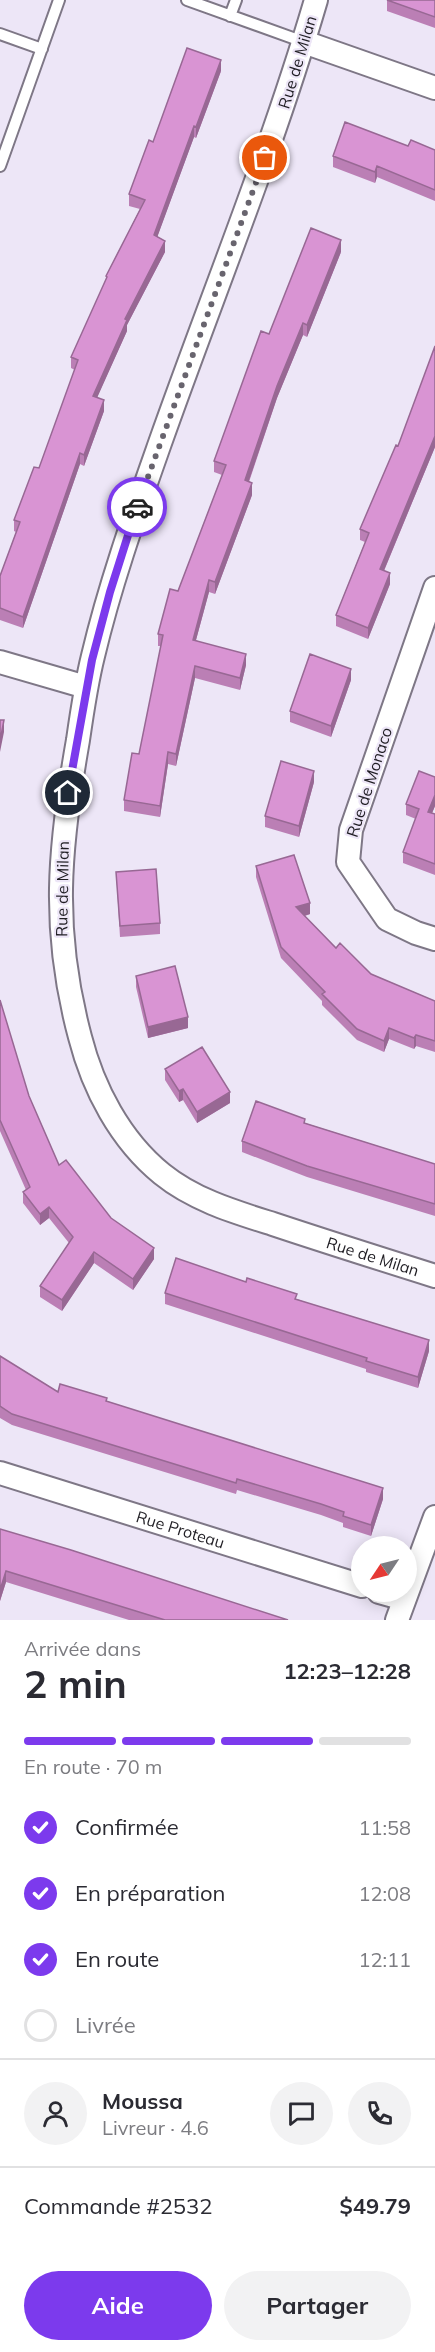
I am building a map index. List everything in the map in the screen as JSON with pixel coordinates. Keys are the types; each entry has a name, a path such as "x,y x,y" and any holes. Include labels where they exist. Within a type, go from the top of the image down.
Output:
{"street":[{"name":"Rue de Milan","path":"316,0 288,94 132,522 110,592 86,687 63,829 60,931 67,986 89,1067 110,1111 135,1148 163,1175 197,1196 283,1228 435,1276"},
{"path":"304,42 435,88"},
{"name":"Rue de Monaco","path":"435,588 351,830 348,862 387,919 435,939"},
{"path":"0,662 86,687"},
{"name":"Rue Proteau","path":"0,1473 351,1583"},
{"path":"401,1610 435,1517"}],"lane":[{"path":"0,166 59,0"},
{"path":"187,0 304,42"},
{"path":"230,16 236,0"},
{"path":"0,34 42,49"}],"building":[{"path":"387,0 435,0 435,17"},
{"path":"187,48 221,60 154,235 165,241 125,319 127,320 93,396 104,400 84,455 80,453 23,617 0,608 0,576 20,522 14,520 34,467 39,468 78,360 71,357 106,276 145,200 129,194 149,140 153,142"},
{"path":"345,122 408,146 411,140 435,150 435,190 377,166 375,172 333,156"},
{"path":"311,228 341,240 307,325 303,323 277,386 245,480 252,483 215,582 209,580 193,640 246,654 240,678 195,666 176,754 168,752 160,806 124,800 132,753 139,754 163,635 158,634 170,589 178,591 226,465 214,461 261,331 269,334"},
{"path":"435,346 435,436 380,569 390,573 368,628 336,615 369,533 360,529 396,445 398,446"},
{"path":"310,654 351,669 331,726 290,711"},
{"path":"0,720 4,720 0,741"},
{"path":"281,761 314,771 299,826 265,816"},
{"path":"419,771 435,777 435,795 428,812 435,814 435,864 403,852 419,809 406,804"},
{"path":"294,855 310,903 296,907 336,948 340,943 371,974 435,1001 435,1041 416,1035 414,1038 389,1028 384,1041 357,1029 322,994 325,992 281,947 256,866"},
{"path":"156,869 160,923 120,926 116,872"},
{"path":"175,966 188,1017 148,1027 136,976"},
{"path":"0,1000 29,1096 59,1165 66,1160 111,1218 154,1248 133,1279 94,1252 62,1300 40,1286 73,1237 49,1207 40,1214 23,1192 30,1187 0,1120"},
{"path":"202,1047 230,1092 197,1112 183,1089 179,1091 165,1069"},
{"path":"256,1101 305,1119 304,1123 435,1164 435,1204 307,1166 242,1141"},
{"path":"176,1258 246,1282 247,1278 297,1294 295,1299 429,1340 418,1377 366,1361 367,1358 165,1293"},
{"path":"0,1356 58,1392 60,1384 107,1398 106,1401 383,1488 371,1525 343,1516 344,1512 321,1504 237,1479 236,1483 12,1414 0,1406"},
{"path":"0,1529 288,1620 165,1620 6,1571 0,1590"}],"way so far":[{"path":"137,507 265,158"}],"route":[{"path":"68,793 92,660 110,592 137,507"}]}
